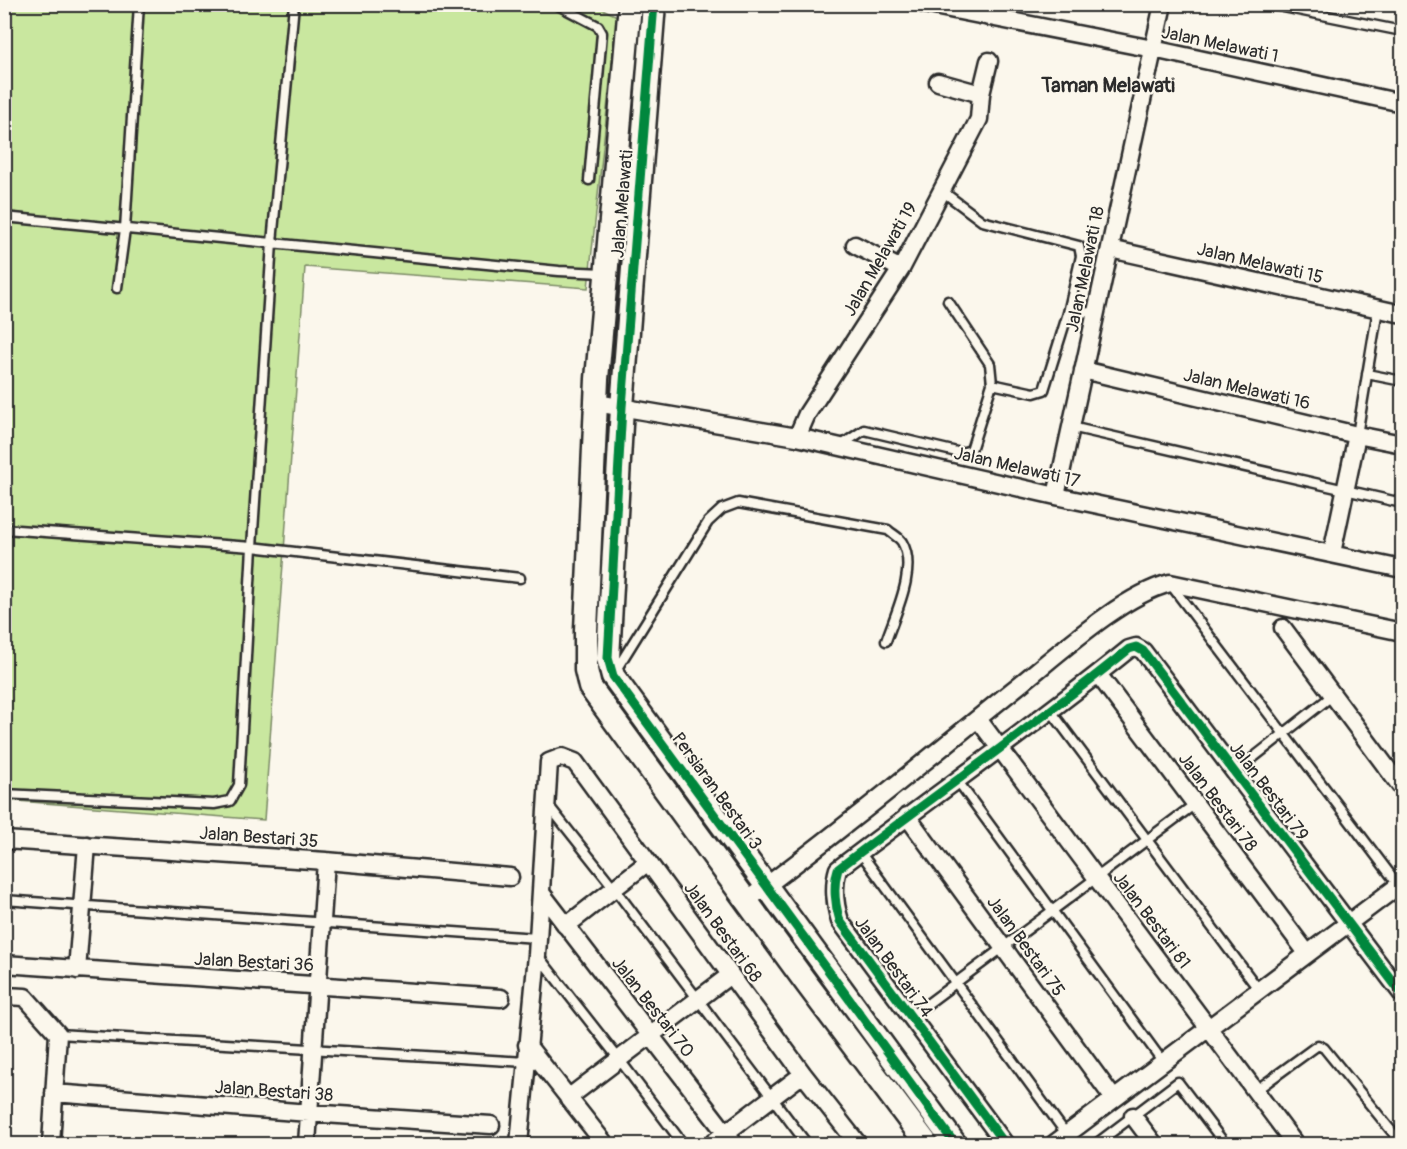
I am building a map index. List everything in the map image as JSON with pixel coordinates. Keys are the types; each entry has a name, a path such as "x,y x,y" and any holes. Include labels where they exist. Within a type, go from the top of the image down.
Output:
{"street":[{"name":"Jalan Melawati","path":"596,403 630,4"},
{"name":"Jalan Melawati","path":"622,407 654,4"},
{"name":"Jalan Melawati 1","path":"924,4 1153,49 1402,103"},
{"name":"Jalan Melawati 18","path":"1056,496 1163,4"},
{"name":"Jalan Melawati 19","path":"797,437 807,414 901,269 979,119 981,94 989,61"},
{"path":"938,82 981,94"},
{"path":"855,245 901,269"},
{"name":"Jalan Melawati 15","path":"1110,249 1402,314"},
{"name":"Jalan Melawati 16","path":"1083,370 1402,444"},
{"name":"Jalan Melawati 17","path":"596,403 797,437 1056,496 1402,569"},
{"path":"596,403 586,630 586,670 590,687 927,1144"},
{"name":"Persiaran Bestari 3","path":"622,407 608,658 613,676 955,1144"},
{"path":"1332,553 1357,435"},
{"path":"746,901 1105,618 1155,587 1170,583 1402,632"},
{"path":"1283,628 1402,788"},
{"name":"Jalan Bestari 79","path":"1000,749 1129,649 1136,647 1143,651 1402,994"},
{"name":"Jalan Bestari 78","path":"1098,674 1307,953"},
{"name":"Jalan Bestari 81","path":"978,719 1295,1144"},
{"name":"Jalan Bestari 74","path":"1000,749 838,869 835,879 840,921 1005,1144"},
{"name":"Jalan Bestari 68","path":"547,804 549,762 562,757 575,762 803,1074 858,1144"},
{"path":"519,1144 542,894 547,804"},
{"name":"Jalan Bestari 75","path":"907,816 1114,1099"},
{"name":"Jalan Bestari 35","path":"4,840 326,861 510,877"},
{"path":"77,970 87,844"},
{"path":"307,1144 326,861"},
{"path":"566,926 648,862"},
{"path":"1060,1140 1307,953 1401,887"},
{"name":"Jalan Bestari 70","path":"542,894 730,1139"},
{"name":"Jalan Bestari 36","path":"4,964 501,998"},
{"path":"568,1098 730,975"},
{"path":"4,996 25,997 58,1034 51,1144"},
{"path":"526,1054 568,1098 605,1144"},
{"path":"711,1144 730,1139 771,1097 803,1074"},
{"name":"Jalan Bestari 38","path":"54,1093 491,1125"},
{"path":"1132,1116 1154,1144"}],"lane":[{"path":"117,288 125,229 139,4"},
{"path":"4,794 214,804 230,801 239,785 272,243 294,4"},
{"path":"556,4 601,29 589,180"},
{"path":"1268,4 1402,31"},
{"path":"942,191 982,220 1079,246 1081,256 1068,313 1044,390 1034,393 993,384"},
{"path":"4,217 559,271 606,273"},
{"path":"840,446 864,430 966,453 973,446 993,384 990,364 948,300"},
{"path":"1357,435 1378,309"},
{"path":"1068,313 1097,312"},
{"path":"1367,374 1402,381"},
{"path":"1071,428 1402,503"},
{"path":"613,676 708,522 722,508 738,503 888,530 901,540 907,555 908,573 886,642"},
{"path":"4,529 252,547 520,578"},
{"path":"1170,583 1401,887"},
{"path":"1235,772 1333,695"},
{"path":"1051,711 1259,990"},
{"path":"957,780 1163,1062"},
{"path":"547,804 614,888 807,1144"},
{"path":"910,1017 1195,804"},
{"path":"860,852 956,982 1060,1140"},
{"path":"4,900 322,922 537,946 683,1144"},
{"path":"58,1034 313,1049 526,1054"},
{"path":"1255,1091 1318,1045 1324,1048 1402,1144"},
{"path":"1096,1144 1178,1082 1225,1144"}],"green space":[{"path":"592,4 617,16 588,288 305,267 264,820 5,800 4,5"}],"cycle path":[{"path":"654,4 622,407 608,658 613,676 955,1144"},
{"path":"1005,1144 840,921 835,895 836,875 838,869 1021,733 1129,649 1136,647 1143,651 1402,994"}],"district":[{"name":"Taman Melawati","path":"1108,85"}]}
